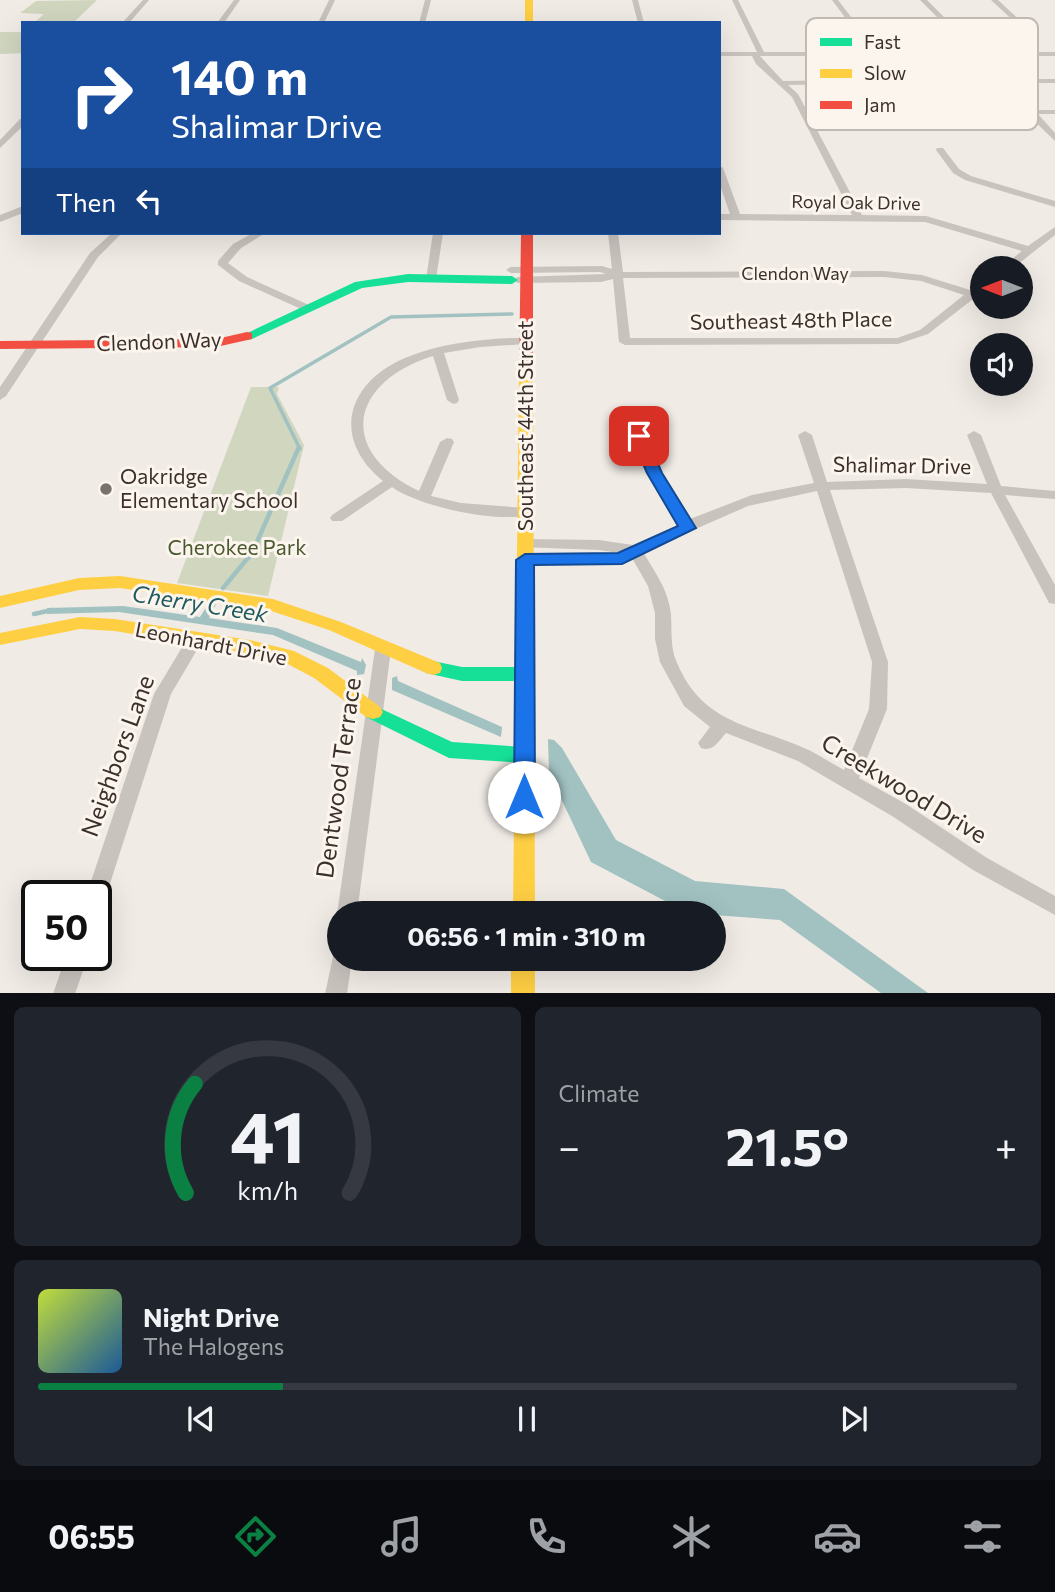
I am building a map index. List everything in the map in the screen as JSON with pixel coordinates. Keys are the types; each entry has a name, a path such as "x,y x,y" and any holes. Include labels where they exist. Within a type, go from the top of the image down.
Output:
{"street":[{"path":"127,21 146,0"},
{"path":"221,21 237,0"},
{"path":"322,21 332,0"},
{"path":"423,21 428,0"},
{"path":"528,0 529,21"},
{"path":"635,0 640,21"},
{"path":"735,0 759,62 795,96 806,117"},
{"path":"835,0 849,18"},
{"path":"923,0 941,18"},
{"path":"994,0 1014,18"},
{"path":"721,54 806,54"},
{"path":"781,83 806,83"},
{"path":"1038,120 1055,138"},
{"path":"0,130 19,130"},
{"path":"0,145 19,130"},
{"path":"813,130 859,217"},
{"path":"940,150 956,171 968,178 1055,204"},
{"path":"721,174 736,217"},
{"path":"0,219 21,210"},
{"name":"Royal Oak Drive","path":"721,217 926,219 1029,250"},
{"path":"1021,256 1055,230"},
{"path":"0,396 99,249 115,235"},
{"path":"256,235 237,246 222,263 243,279 305,307"},
{"path":"431,279 438,235"},
{"name":"Southeast 44th Street","path":"524,901 526,341 519,275 527,235"},
{"path":"613,235 616,275"},
{"name":"Clendon Way","path":"0,345 216,343 258,333 305,307 359,285 389,280 479,274 601,279 616,275 900,274 970,289"},
{"name":"Southeast 48th Place","path":"616,275 625,342 898,341 924,332 970,296"},
{"path":"525,512 484,511 423,498 390,482 366,455 354,432 359,408 381,379 405,362 472,345 526,341"},
{"path":"438,352 453,400"},
{"path":"805,435 880,662 878,709 848,782"},
{"path":"974,435 996,490 1055,600"},
{"path":"639,436 654,473 688,528"},
{"path":"423,498 447,442"},
{"path":"337,518 390,482"},
{"name":"Shalimar Drive","path":"525,552 601,560 622,558 634,550 755,498 820,485 890,482 1055,495"},
{"name":"Creekwood Drive","path":"634,550 656,586 663,613 663,639 668,662 690,701 722,724 804,756 899,810 980,864 1055,906"},
{"path":"0,602 79,584 120,582 272,605 335,626 383,649 433,668 462,674 525,674"},
{"name":"Leonhardt Drive","path":"0,639 80,623 196,638 287,656 321,673 375,713 449,750 524,755"},
{"name":"Neighbors Lane","path":"101,880 163,694 196,638"},
{"name":"Dentwood Terrace","path":"349,901 383,649"},
{"path":"707,743 722,724"},
{"path":"64,993 71,971"},
{"path":"336,993 339,971"},
{"path":"523,971 523,993"}],"green space":[{"path":"97,0 75,21 36,21 44,14 20,13 36,1"},
{"path":"0,32 21,32 21,53 0,54"},
{"name":"Cherokee Park","path":"251,387 279,387 277,394 304,445 268,596 177,583"}],"water":[{"path":"209,603 216,604 209,618 277,628 361,662 362,658 366,665 364,674 357,675 357,671 273,635 119,612 47,614 47,608 123,606 200,617"},
{"path":"397,676 398,681 502,727 501,737 392,690 392,678"},
{"path":"548,739 554,740 562,748 616,840 695,881 784,889 928,993 881,993 780,920 726,916 726,901 665,901 591,862 549,773"}],"waterway":[{"path":"300,449 270,388 391,317 512,314"},
{"path":"223,588 252,553 299,447"},
{"name":"Cherry Creek","path":"34,614 52,610"}],"traffic: fast":[{"path":"247,336 359,285 408,278 512,280"},
{"path":"433,668 462,674 525,674"},
{"path":"373,712 449,750 524,755"}],"traffic: slow":[{"path":"529,0 529,21"},
{"path":"524,901 526,373"},
{"path":"0,602 79,584 120,582 273,605 335,626 433,668"},
{"path":"0,639 80,623 115,625 250,647 287,656 321,673 373,712"},
{"path":"523,971 523,993"}],"traffic: jam":[{"path":"526,373 527,235"},
{"path":"0,345 216,343 247,336"}],"place":[{"name":"Oakridge Elementary School","path":"106,489"}],"route":[{"path":"524,797 525,560 622,558 634,550 688,528 654,473 639,436"}]}
